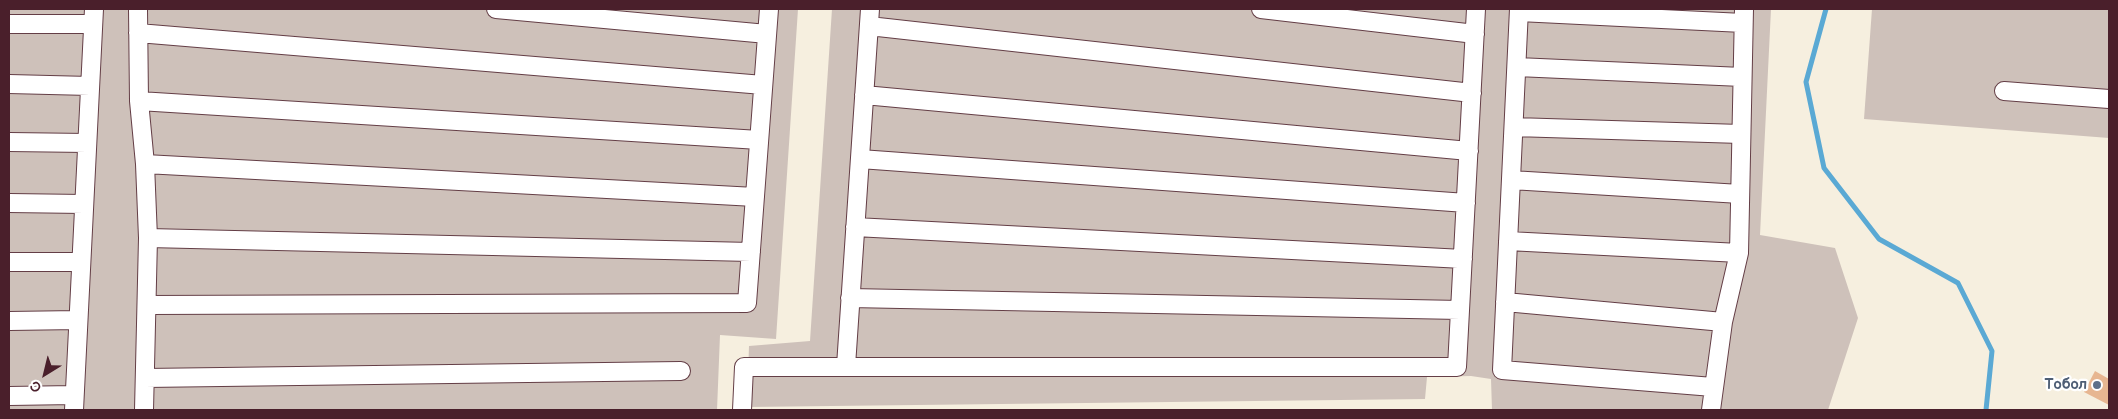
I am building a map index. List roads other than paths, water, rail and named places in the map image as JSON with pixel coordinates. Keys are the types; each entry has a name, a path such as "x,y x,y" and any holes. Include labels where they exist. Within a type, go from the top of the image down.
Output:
{"lane":[{"path":"138,9 139,101 145,164 148,238 144,410"},
{"path":"496,9 767,34"},
{"path":"147,306 747,303 768,9"},
{"path":"846,366 870,9"},
{"path":"1262,9 1475,34"},
{"path":"742,410 744,367 1457,367 1476,9"},
{"path":"1711,410 1723,322 1739,253 1743,16 1519,10 1502,370 1713,387"},
{"path":"9,24 94,16 74,403 9,396"},
{"path":"869,26 1472,93"},
{"path":"138,33 763,85"},
{"path":"1516,67 1742,77"},
{"path":"9,84 90,86"},
{"path":"2004,91 2109,99"},
{"path":"864,95 1469,151"},
{"path":"139,101 759,140"},
{"path":"1514,126 1741,134"},
{"path":"9,142 87,143"},
{"path":"860,159 1466,204"},
{"path":"145,164 755,196"},
{"path":"1511,180 1740,194"},
{"path":"9,203 84,204"},
{"path":"855,227 1463,259"},
{"path":"148,238 751,252"},
{"path":"1508,241 1739,253"},
{"path":"9,262 81,262"},
{"path":"850,298 1460,310"},
{"path":"1505,302 1723,322"},
{"path":"9,322 78,320"},
{"path":"145,378 681,371"}],"waterway":[{"path":"1826,9 1806,82 1824,168 1879,239 1958,283 1992,351 1986,410"}],"place":[{"name":"Тобол","path":"2097,385"}]}
